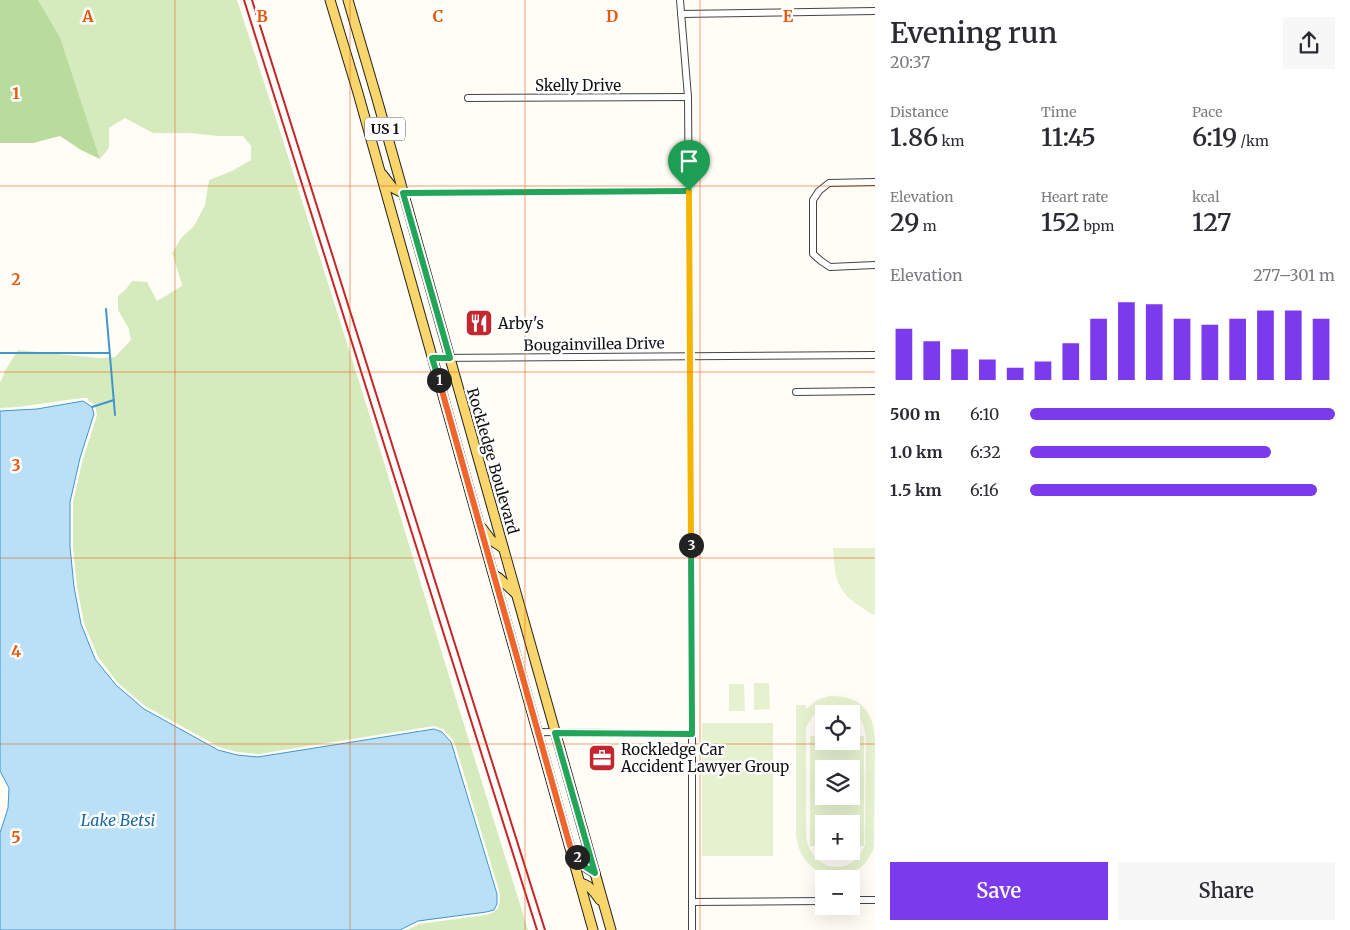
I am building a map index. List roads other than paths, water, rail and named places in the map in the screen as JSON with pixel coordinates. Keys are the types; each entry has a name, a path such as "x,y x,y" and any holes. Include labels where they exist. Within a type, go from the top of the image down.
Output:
{"main road":[{"name":"Rockledge Boulevard","path":"330,0 593,930"},
{"name":"Rockledge Boulevard","path":"348,0 611,930"},
{"path":"380,172 393,188 403,193"},
{"path":"480,526 491,540 503,548"},
{"path":"494,575 507,584 516,595"},
{"path":"570,846 584,866 595,873"},
{"path":"580,883 586,884 592,889 604,904"}],"street":[{"path":"679,0 688,97 692,930"},
{"path":"680,14 875,11"},
{"name":"Skelly Drive","path":"468,98 688,97"},
{"path":"875,182 829,183 819,191 813,200 813,254 830,267 875,265"},
{"path":"403,193 689,191"},
{"name":"Bougainvillea Drive","path":"432,358 875,354"},
{"path":"796,392 875,391"},
{"path":"538,732 692,734"},
{"path":"860,900 875,900"},
{"path":"692,902 815,901"}],"water":[{"name":"Lake Betsi","path":"83,401 92,407 94,414 80,458 70,502 70,547 74,587 81,624 95,659 116,685 144,709 218,750 237,755 258,757 434,729 442,732 451,742 497,894 497,904 494,910 418,921 400,930 0,930 0,833 8,808 9,788 0,771 0,411 37,409"}],"waterway":[{"path":"106,309 115,415"},
{"path":"0,353 109,353"},
{"path":"92,407 114,400"}],"railway":[{"path":"244,0 537,930"},
{"path":"252,0 545,930"}],"place":[{"name":"Arby's","path":"479,323"},
{"name":"Rockledge Car Accident Lawyer Group","path":"602,758"}]}
